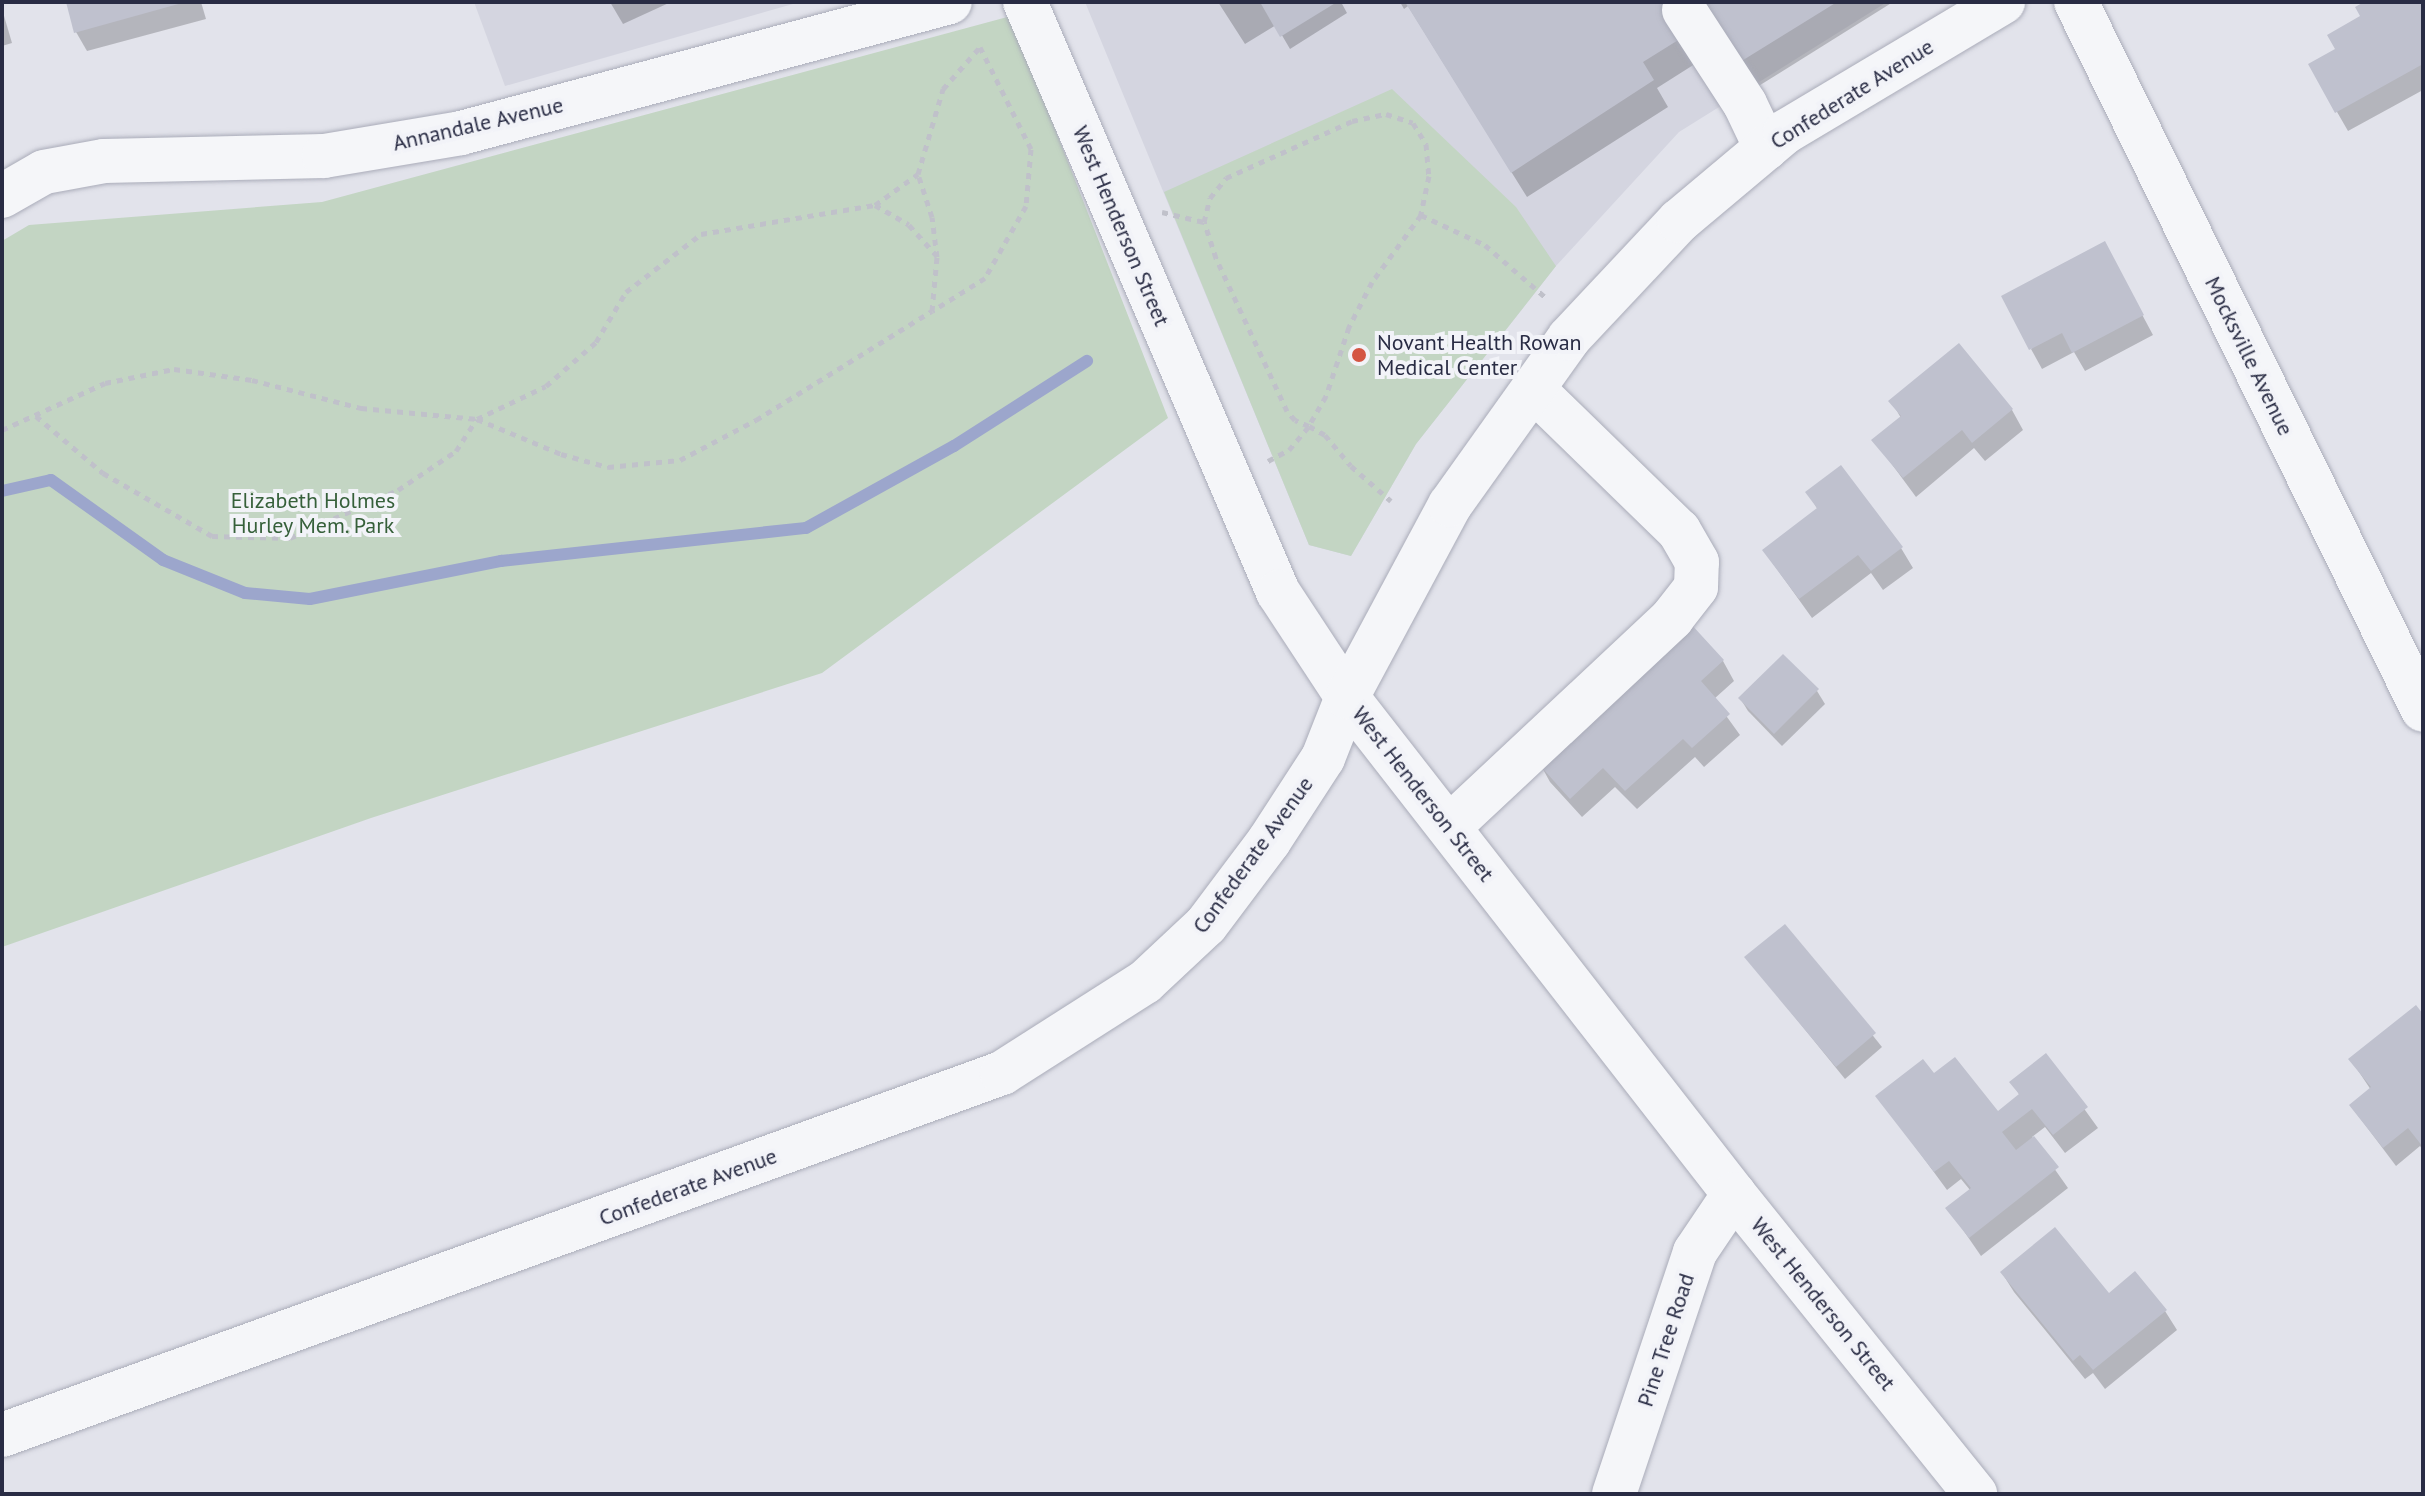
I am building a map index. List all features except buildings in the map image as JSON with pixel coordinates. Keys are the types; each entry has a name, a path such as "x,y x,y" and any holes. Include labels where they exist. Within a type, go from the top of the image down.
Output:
{"street":[{"name":"Annandale Avenue","path":"2,196 44,172 104,161 324,156 461,133 950,2"},
{"name":"West Henderson Street","path":"1025,2 1278,592 1347,697 1734,1194 1975,1494"},
{"name":"Confederate Avenue","path":"2,1435 1002,1073 1145,982 1206,925 1269,841 1323,758 1347,697 1450,505 1569,338 1679,221 1785,132 2003,2"},
{"name":"Mocksville Avenue","path":"2076,2 2423,710"},
{"path":"1684,10 1745,104 1766,148"},
{"path":"1449,827 1672,618 1696,587 1697,562 1679,531 1533,389"},
{"name":"Pine Tree Road","path":"1614,1494 1695,1252 1711,1223 1734,1194"}],"path":[{"path":"2,430 105,383 174,369 252,380 361,408 477,419 561,454 608,467 680,460 756,420 932,311 985,278 1026,206 1031,149 980,47 943,89 918,174 932,217 937,257 932,311"},
{"path":"1259,465 1289,450 1309,426 1326,396 1349,327 1372,282 1421,215 1429,176 1426,144 1413,123 1386,114 1352,121 1226,178 1210,198 1204,222 1216,258 1287,411 1295,420 1309,426 1325,435 1351,466 1391,501"},
{"path":"36,416 103,473 212,536 290,538 398,490 456,451 477,419 546,386 596,342 626,292 701,234 875,205 918,174"},
{"path":"875,205 909,225 937,257"},
{"path":"1157,211 1204,222"},
{"path":"1421,215 1485,245 1545,297"}],"shaded area":[{"path":"474,2 800,2 505,86"},
{"name":"Novant Health Rowan Medical Center","path":"1085,2 1887,2 1679,132 1556,266 1416,444 1351,556 1309,545"}],"green space":[{"name":"Elizabeth Holmes Hurley Mem. Park","path":"1011,16 1168,418 822,673 371,818 2,947 2,241 29,225 322,202"},
{"path":"1392,89 1516,207 1556,266 1416,444 1351,556 1309,545 1164,192"}],"waterway":[{"path":"2,491 51,480 163,560 245,593 310,599 501,561 806,528 954,446 1087,361"}],"place":[{"name":"Novant Health Rowan Medical Center","path":"1359,355"}]}
